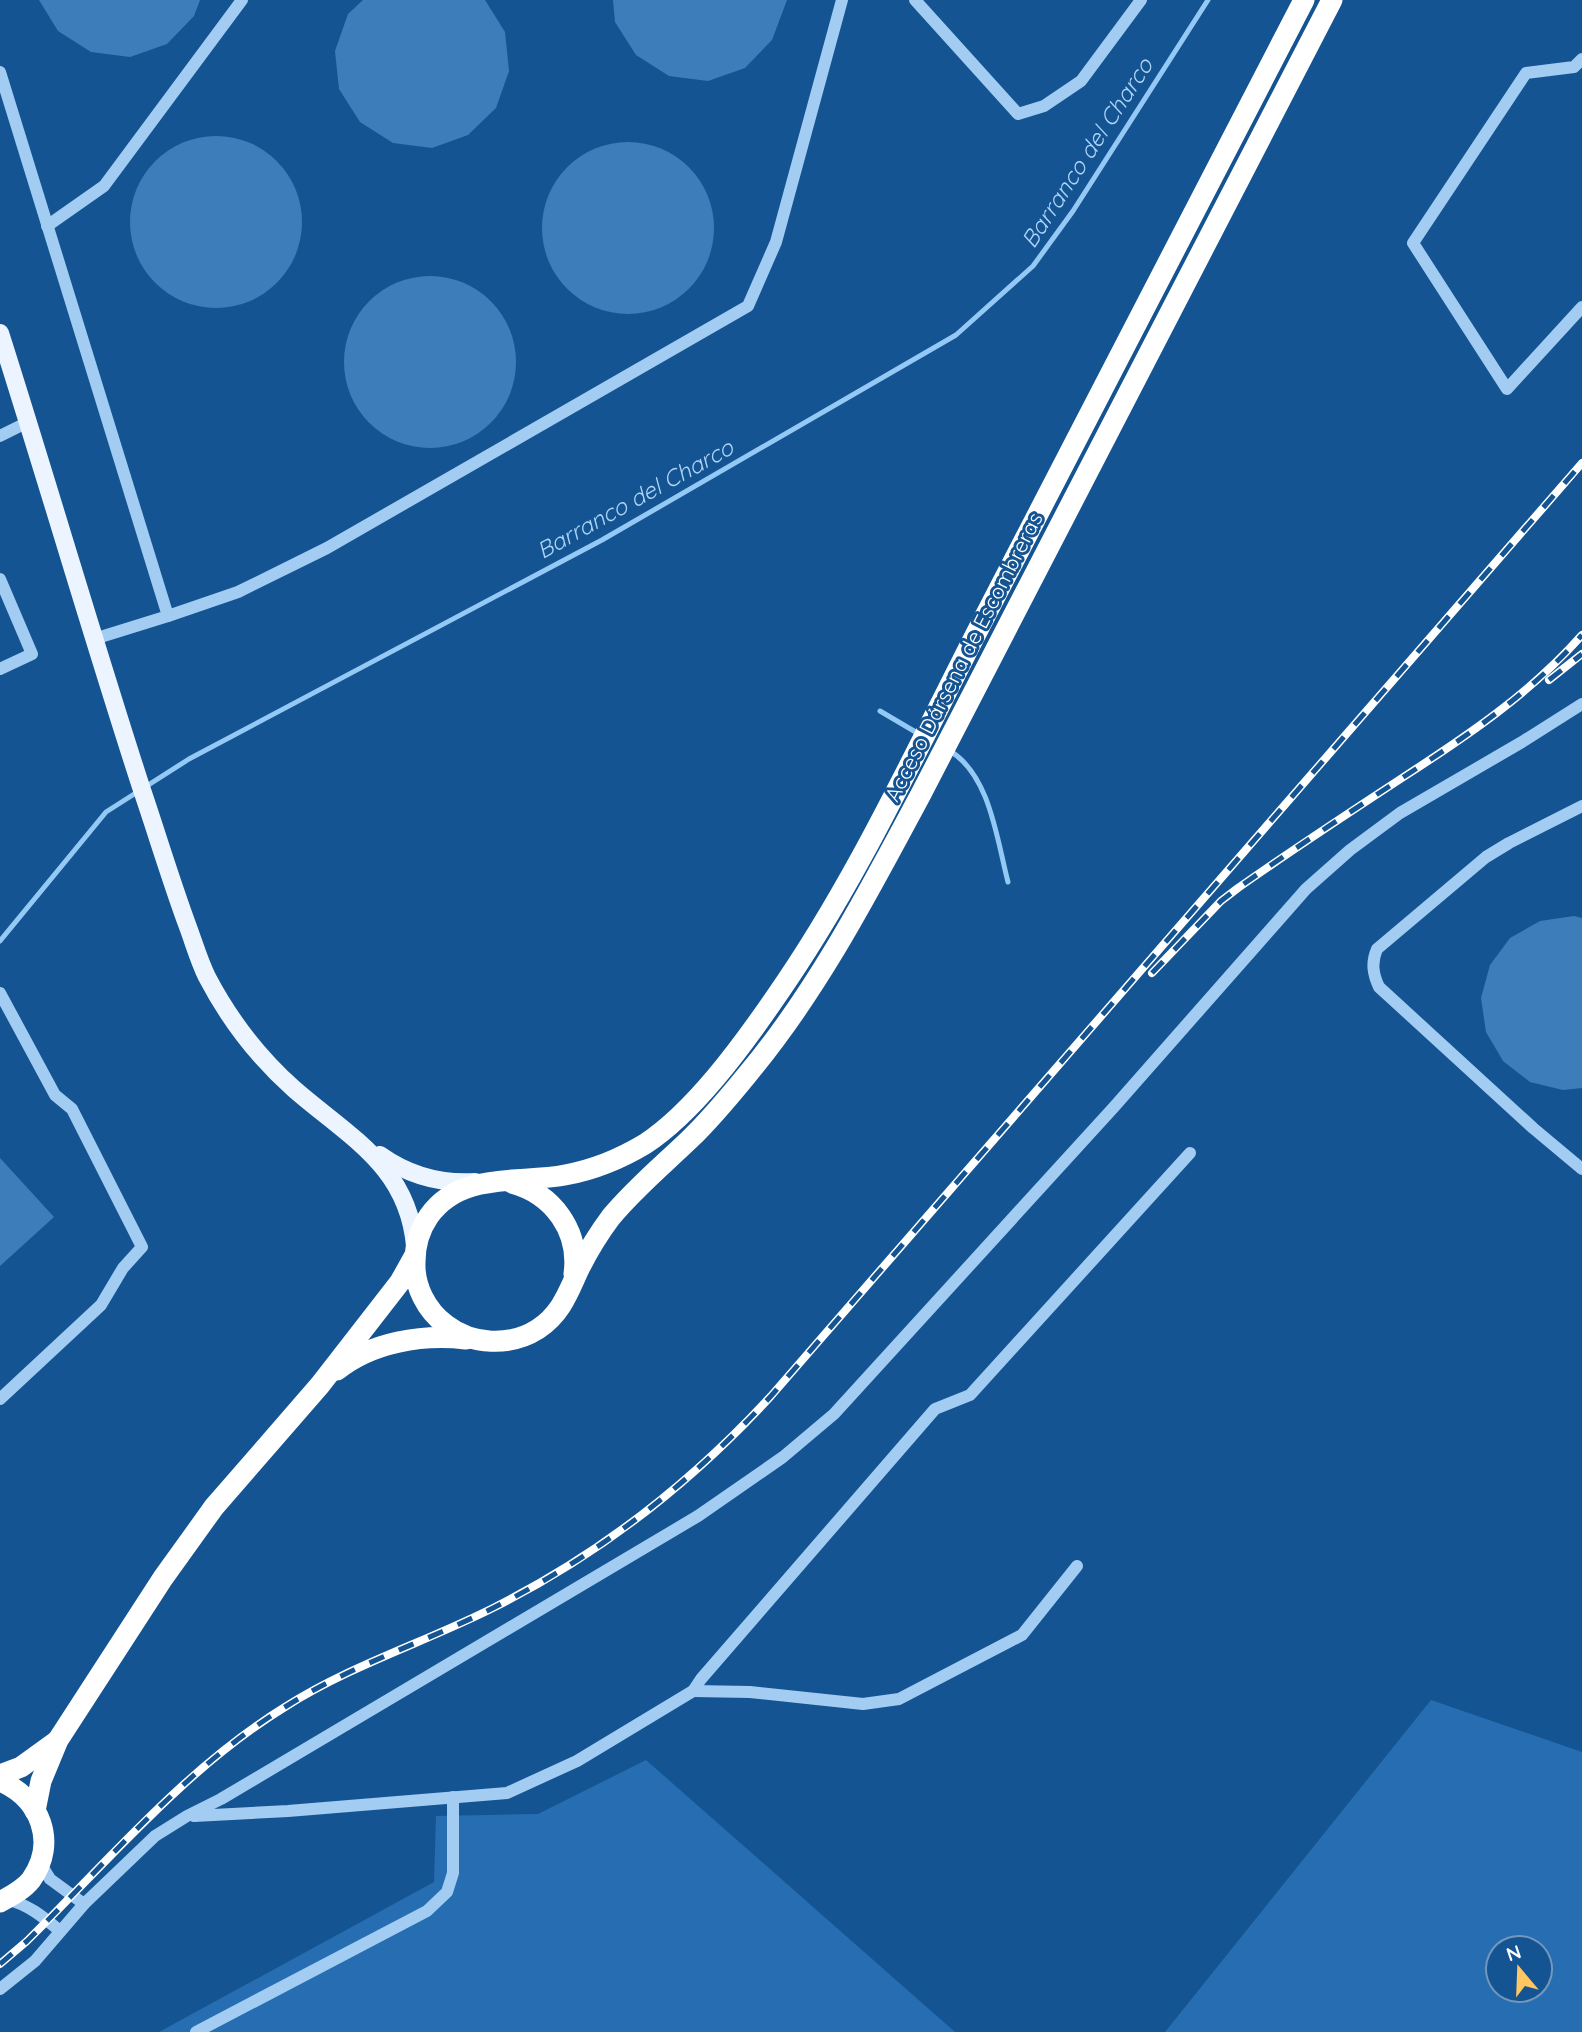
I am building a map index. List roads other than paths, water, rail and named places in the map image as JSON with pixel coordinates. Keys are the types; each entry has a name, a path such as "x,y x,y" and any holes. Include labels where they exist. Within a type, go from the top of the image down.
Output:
{"highway":[{"name":"Acceso Dársena de Escombreras","path":"1304,0 878,823 821,926 777,996 700,1093 679,1116 644,1144 583,1172 466,1187 436,1207 422,1228 415,1253 416,1279 433,1314 452,1330 467,1337 499,1342 519,1338 539,1329 557,1312 608,1221 652,1174 697,1133 750,1072 797,1010 842,939 921,794 1332,0"},
{"name":"Acceso Dársena de Escombreras","path":"494,1182 513,1183 534,1191 560,1215 572,1237 575,1252 570,1290"},
{"path":"35,1811 41,1781 58,1740 163,1578 214,1507 320,1385 400,1282 415,1253"},
{"path":"320,1385 362,1354 402,1341 438,1337 486,1341"},
{"path":"0,1775 22,1767 58,1740"},
{"path":"0,1781 14,1787 29,1800 43,1831 44,1846 40,1863 31,1880 3,1900"}],"main road":[{"path":"0,333 124,736 206,975 242,1034 292,1087 381,1164 400,1190 411,1219 415,1253"},
{"path":"348,1133 385,1158 421,1176 463,1183 494,1182"}],"street":[{"path":"47,226 104,186 242,0"},
{"path":"94,639 238,592 327,548 748,306 776,242 842,0"},
{"path":"915,0 1018,114 1044,106 1080,81 1141,0"},
{"path":"1582,59 1574,67 1526,73 1413,243 1507,388 1582,307"},
{"path":"0,72 168,616"},
{"path":"0,436 28,422"},
{"path":"0,579 32,654 0,669"},
{"path":"0,1989 34,1961 84,1904 155,1836 222,1799 698,1516 783,1457 834,1414 1123,1097 1306,889 1350,850 1400,813 1582,704"},
{"path":"1582,806 1486,857 1377,949 1373,968 1379,987 1533,1128 1582,1169"},
{"path":"0,1399 101,1305 123,1268 142,1247 72,1110 55,1095 3,998"},
{"path":"187,1816 288,1811 507,1793 577,1761 693,1691 935,1409 970,1395 1190,1153"},
{"path":"693,1691 750,1692 863,1704 899,1699 1022,1635 1077,1566"},
{"path":"196,2032 427,1911 447,1892 453,1873 453,1797"},
{"path":"40,1863 50,1879 84,1904"},
{"path":"3,1900 22,1903 36,1910 60,1931"}],"waterway":[{"name":"Barranco del Charco","path":"0,941 106,812 189,759 602,540 956,335 1033,266 1073,211 1208,0"},
{"path":"880,711 919,734"},
{"path":"950,751 964,762 983,792 1008,882"}],"railway":[{"path":"0,1964 27,1941 181,1786 249,1731 310,1692 362,1666 469,1620 534,1586 607,1540 709,1458 771,1396 1582,463"},
{"path":"1152,973 1221,901 1474,730 1542,676 1582,635"},
{"path":"1549,680 1582,654"}]}
